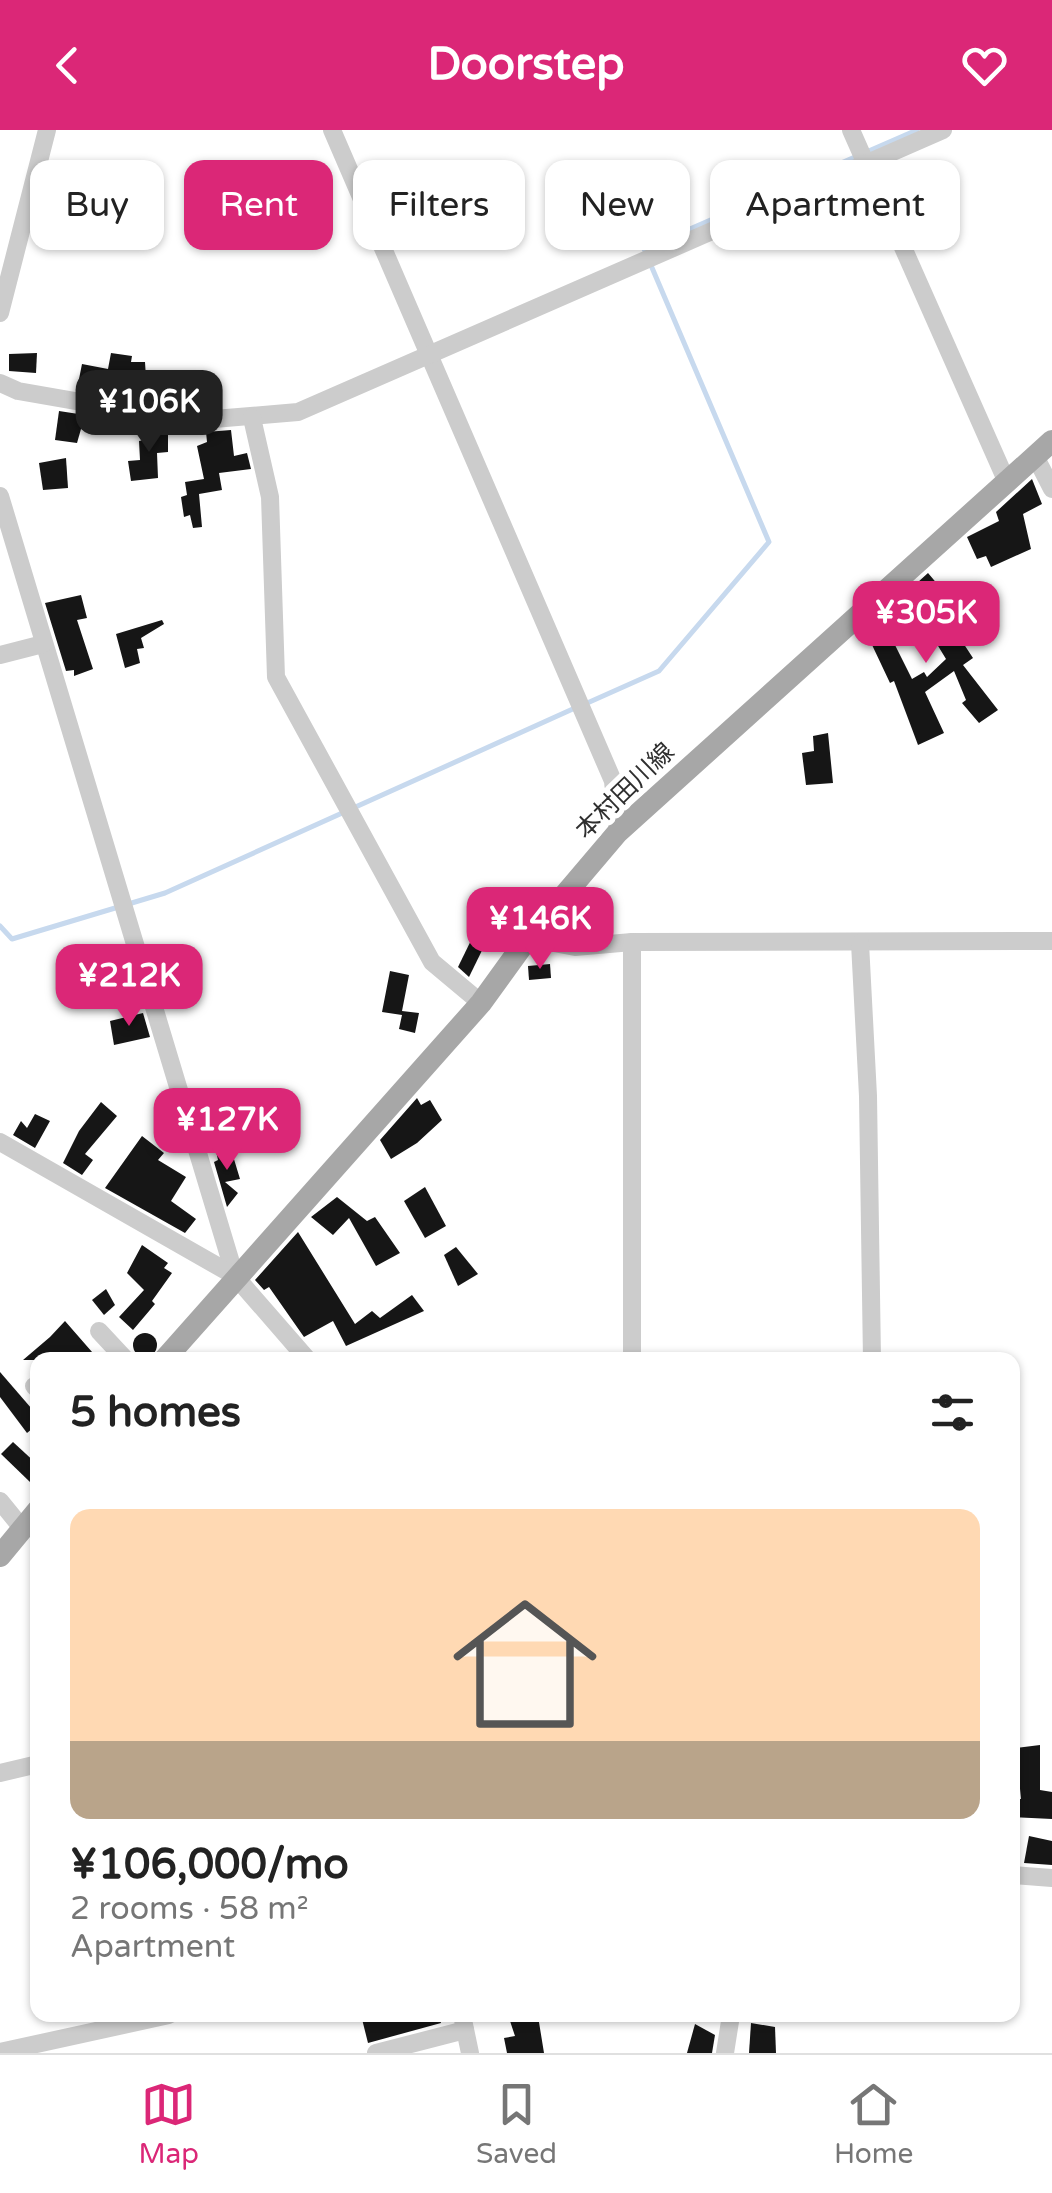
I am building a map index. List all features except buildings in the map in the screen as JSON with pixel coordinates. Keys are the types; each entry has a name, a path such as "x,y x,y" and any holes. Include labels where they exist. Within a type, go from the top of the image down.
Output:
{"main road":[{"name":"本村田川線","path":"171,1352 481,1003 528,938 618,832 1043,449"},
{"path":"0,1556 30,1519"}],"street":[{"path":"0,312 47,130"},
{"path":"332,130 613,781 618,832"},
{"path":"852,130 864,160"},
{"path":"875,160 944,130"},
{"path":"0,382 18,392 190,422 298,412 710,233"},
{"path":"904,250 1006,480"},
{"path":"252,418 270,497 276,678 432,962 481,1003"},
{"path":"1043,449 1052,489"},
{"path":"0,496 235,1276"},
{"path":"0,655 43,644"},
{"path":"528,938 575,947 632,942 1052,942"},
{"path":"632,942 632,1352"},
{"path":"860,943 868,1096 872,1352"},
{"path":"0,1142 235,1276 301,1352"},
{"path":"100,1331 119,1352"},
{"path":"0,1501 22,1528"},
{"path":"0,1773 30,1766"},
{"path":"1020,1876 1052,1878"},
{"path":"0,2052 137,2022"},
{"path":"376,2053 464,2022 470,2053"},
{"path":"725,2053 730,2022"}],"waterway":[{"path":"646,253 644,249 917,130"},
{"path":"585,704 659,671 769,542 650,263"},
{"path":"0,926 12,939 165,893 575,708"}]}
